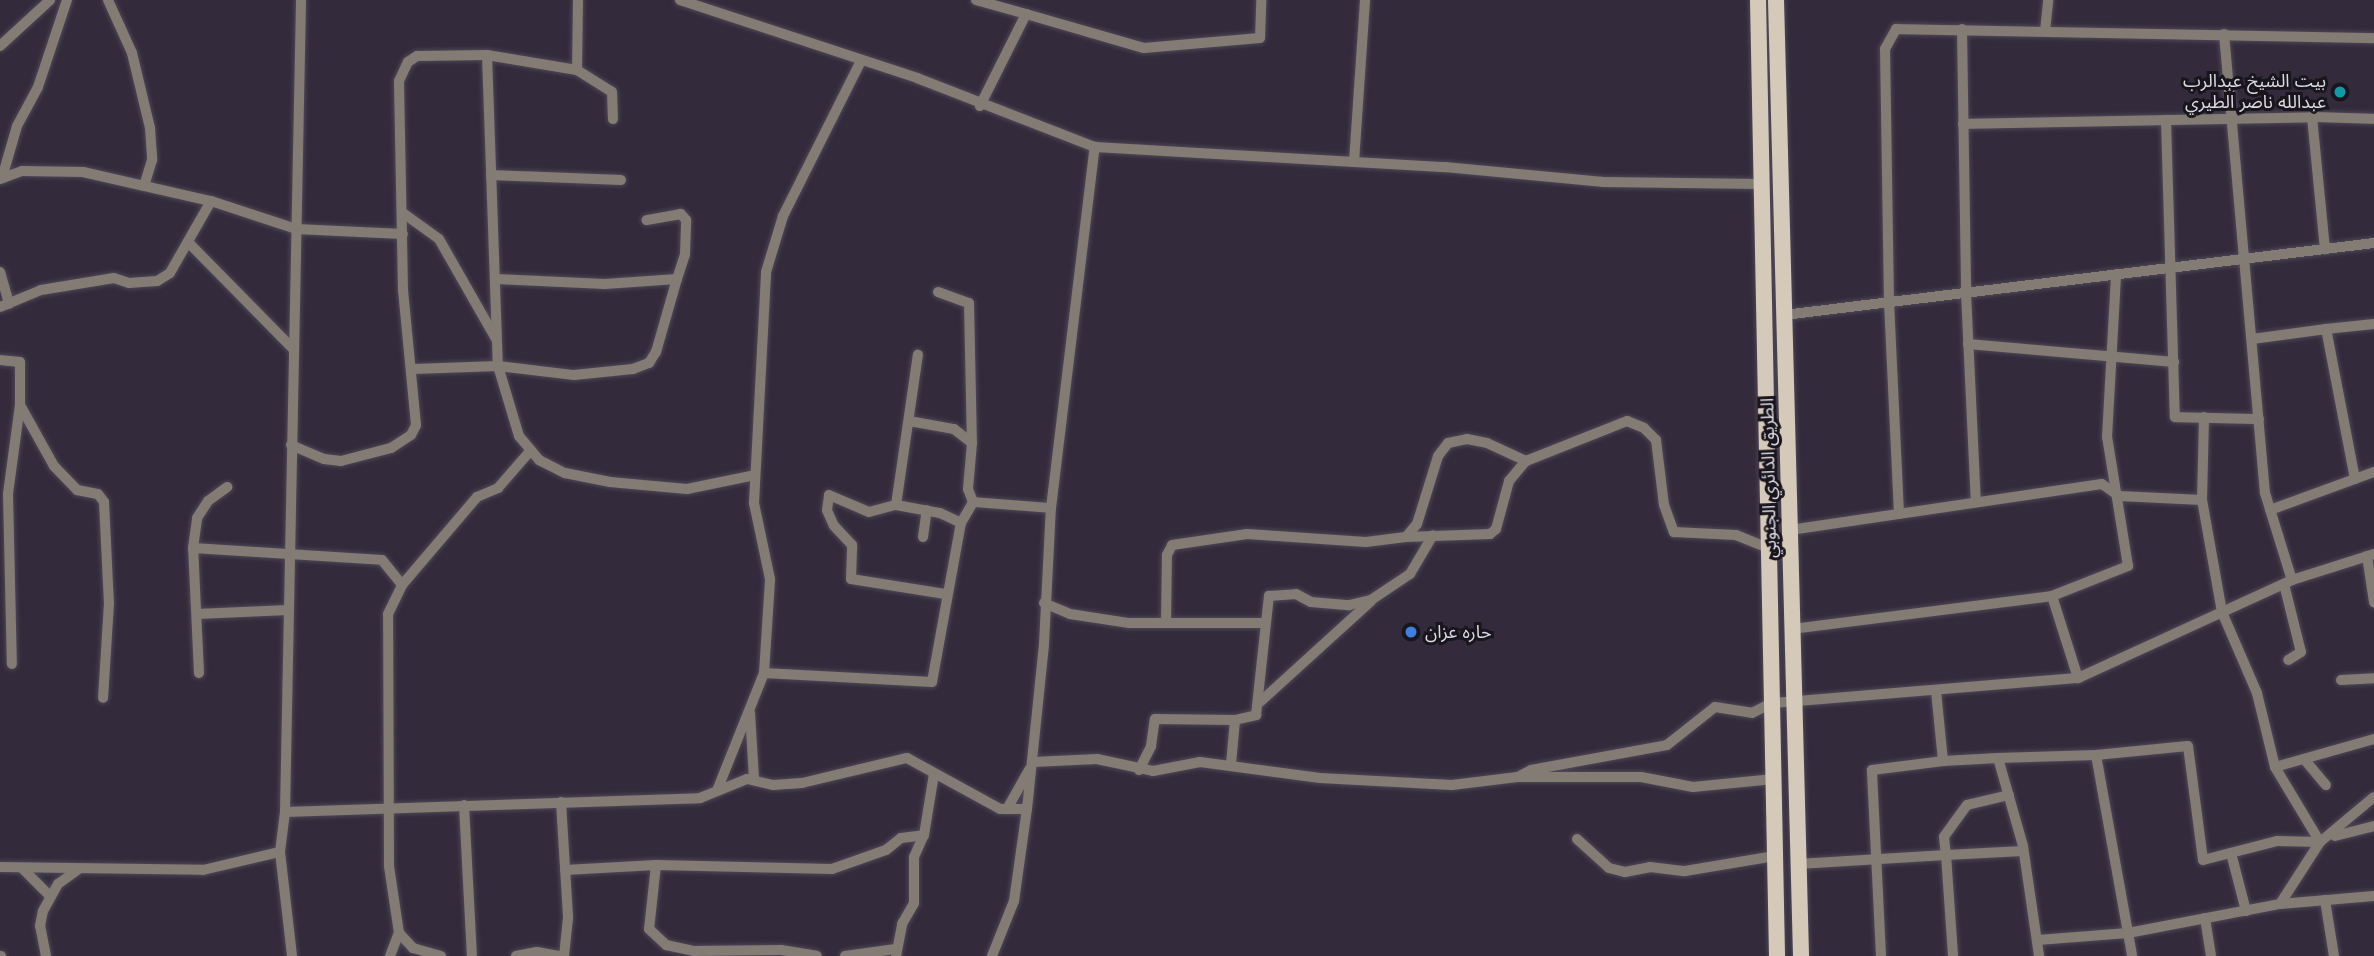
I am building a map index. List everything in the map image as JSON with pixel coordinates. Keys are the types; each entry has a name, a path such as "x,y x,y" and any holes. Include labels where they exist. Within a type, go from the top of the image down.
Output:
{"main road":[{"name":"الطريق الدائري الجنوبي","path":"1758,0 1777,956"},
{"name":"الطريق الدائري الجنوبي","path":"1776,0 1801,956"}],"street":[{"path":"0,46 50,0"},
{"path":"66,0 4,160 1,179 22,171 53,169 211,201 296,229 403,234"},
{"path":"108,0 132,53 150,128 152,160 144,186"},
{"path":"292,956 280,852 285,812 300,0"},
{"path":"577,70 578,0"},
{"path":"680,0 728,12 782,37 917,78 980,106 1095,147 1354,162 1603,182 1762,184"},
{"path":"727,0 728,12"},
{"path":"976,0 1144,48 1260,38 1261,0"},
{"path":"1354,162 1365,0"},
{"path":"2045,31 2048,0"},
{"path":"980,106 1026,14"},
{"path":"1899,513 1889,302 1885,49 1896,29 2374,38"},
{"path":"1962,29 1966,293 1976,502"},
{"path":"2224,34 2259,419 2270,510 2288,582 2301,652 2288,660"},
{"path":"487,55 498,366 519,436 531,450 565,473 610,482 687,489 755,475"},
{"path":"291,445 324,459 341,461 379,452 411,435 418,410 403,291 404,213 399,81 408,62 417,56 487,55 577,70 612,92 613,119"},
{"path":"718,788 764,673 770,579 754,503 766,272 783,216 861,61"},
{"path":"1964,124 2312,117 2374,119"},
{"path":"2312,117 2325,249"},
{"path":"2166,120 2175,416 2259,419"},
{"path":"992,956 1014,901 1027,809 1051,508 1095,147"},
{"path":"491,175 621,180"},
{"path":"0,272 5,305 41,290 114,278 129,283 157,281 170,273 211,201"},
{"path":"404,213 439,239 496,339"},
{"path":"414,369 498,366 574,375 649,363 685,254 686,220 681,214 647,220"},
{"path":"188,242 293,349"},
{"path":"1784,315 2374,243"},
{"path":"1792,629 2052,596 2128,566 2119,496 2107,437 2115,356 2116,274"},
{"path":"496,279 605,284 677,279"},
{"path":"938,292 970,303 972,443 968,489 973,502"},
{"path":"2252,339 2374,324"},
{"path":"2326,329 2355,479"},
{"path":"1968,344 2174,362"},
{"path":"896,505 918,355"},
{"path":"0,359 20,362 20,405 4,494 5,572 12,664"},
{"path":"20,405 54,466 77,490 98,494 104,502 109,603 103,698"},
{"path":"2204,417 2202,500 2222,612 2257,693 2275,767 2320,842"},
{"path":"909,421 954,429 972,443"},
{"path":"1166,623 1167,555 1172,545 1247,534 1366,542 1433,535 1490,534 1496,529 1509,481 1526,461 1628,421 1644,428 1656,440 1664,505 1674,532 1737,535 1769,548"},
{"path":"1406,537 1417,524 1434,465 1448,443 1487,443 1526,461"},
{"path":"390,956 399,933 389,866 388,614 402,585 477,497 498,488 531,450"},
{"path":"2270,510 2374,472"},
{"path":"1790,530 2102,484 2119,496 2202,500"},
{"path":"199,673 193,548 197,518 208,501 227,487"},
{"path":"945,594 850,579 852,545 834,526 827,510 829,495 869,512 896,505 927,510 961,523"},
{"path":"764,673 932,682 945,594 961,523 973,502"},
{"path":"973,502 1051,508"},
{"path":"923,537 927,510"},
{"path":"1260,702 1371,600 1410,574 1433,535"},
{"path":"193,548 382,560 402,585"},
{"path":"1518,777 1531,770 1667,745 1715,706 1752,713 1772,703 2078,678 2288,582 2370,555 2374,602"},
{"path":"1139,770 1152,746 1155,719 1235,720 1256,715 1260,702 1269,596 1296,594 1311,603 1349,605 1371,600"},
{"path":"2052,596 2078,678"},
{"path":"1044,603 1097,619 1166,623 1266,623"},
{"path":"197,614 288,610"},
{"path":"2341,680 2374,678"},
{"path":"1936,691 1943,761"},
{"path":"750,713 754,779"},
{"path":"1231,764 1235,720"},
{"path":"2275,767 2374,739"},
{"path":"1881,956 1874,859 1872,770 1943,761 2096,755 2188,746 2203,860 2277,841 2320,842 2374,826"},
{"path":"2096,755 2132,956"},
{"path":"285,812 700,798 718,788 754,779 773,785 802,783 907,758 919,761 934,774 1007,809 1027,809"},
{"path":"1998,758 2024,851 2039,956"},
{"path":"1032,762 1097,759 1139,770 1200,762 1231,764 1320,778 1452,786 1518,777 1641,777 1693,787 1774,779"},
{"path":"2304,759 2326,785"},
{"path":"1007,809 1032,762"},
{"path":"845,956 896,953 902,924 915,903 914,858 924,835 934,774"},
{"path":"1953,956 1944,836 1967,805 2009,795"},
{"path":"2331,837 2374,797"},
{"path":"561,802 565,870 564,956"},
{"path":"464,806 472,956"},
{"path":"565,870 656,865 832,869 886,850 901,838 924,835"},
{"path":"1577,839 1609,868 1625,872 1650,867 1685,871 1775,856"},
{"path":"2280,904 2320,842"},
{"path":"1798,864 2024,851"},
{"path":"0,867 203,870 280,852"},
{"path":"2231,853 2246,911"},
{"path":"656,865 649,929 666,945 694,951 781,950 817,956"},
{"path":"23,869 49,895"},
{"path":"46,956 40,926 49,895 79,869"},
{"path":"2038,940 2128,933 2280,904 2374,896"},
{"path":"2325,901 2334,956"},
{"path":"2205,918 2211,956"},
{"path":"399,933 413,948 441,956"},
{"path":"516,956 537,951 559,956"}],"place":[{"name":"بيت الشيخ عبدالرب عبدالله ناصر الطيري","path":"2340,92"},
{"name":"حاره عزان","path":"1411,632"}]}
